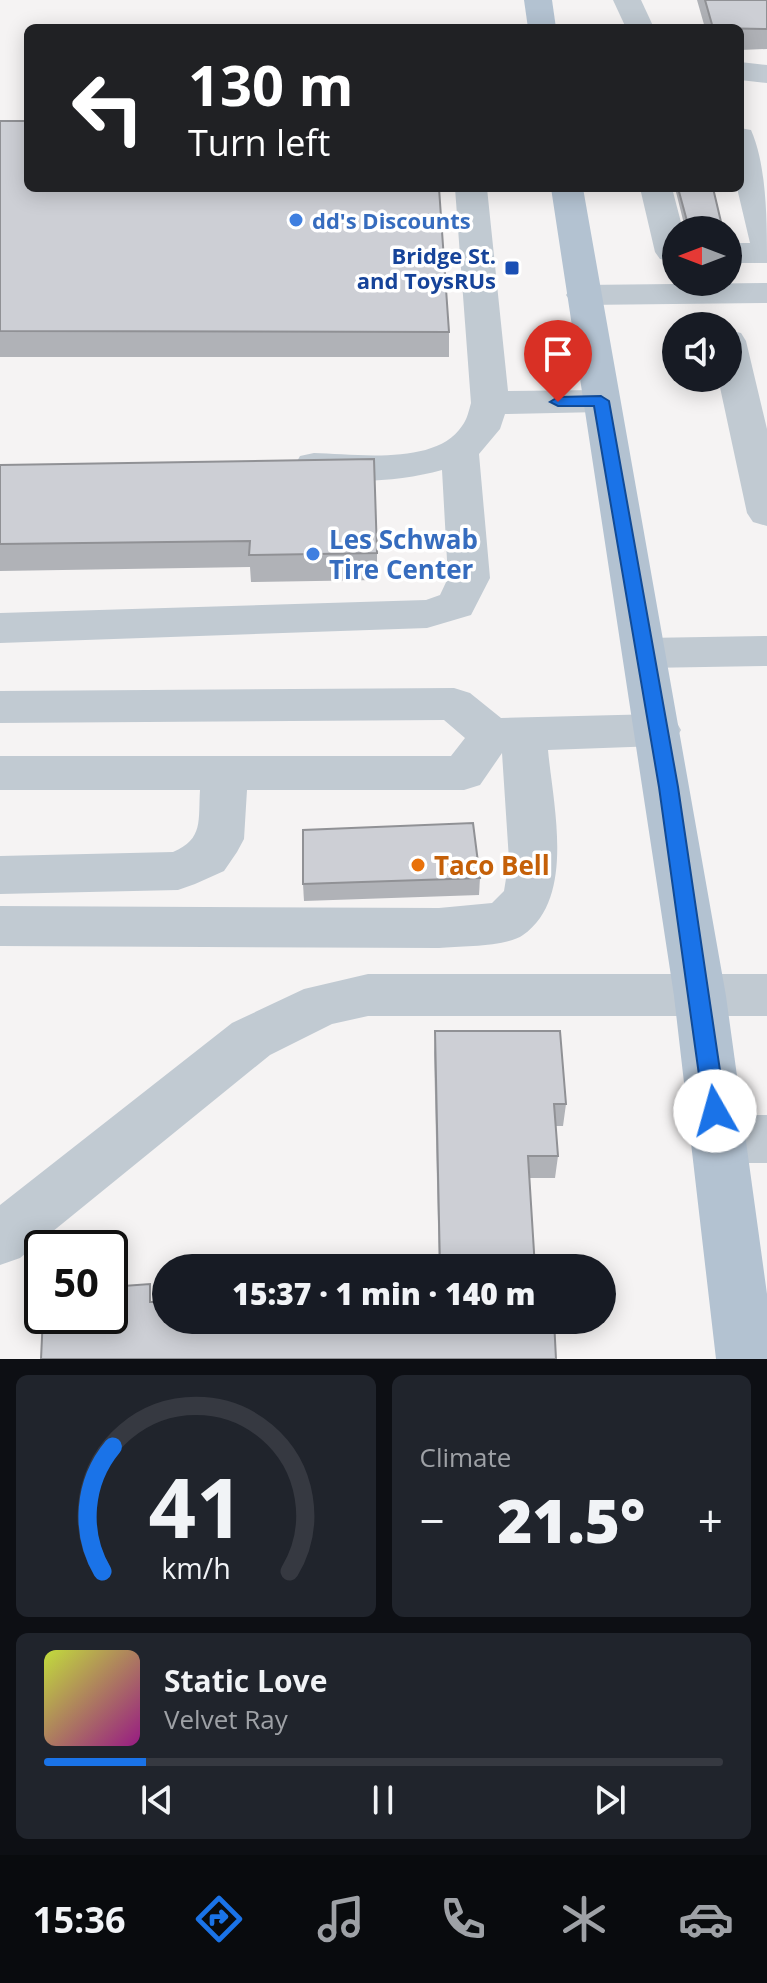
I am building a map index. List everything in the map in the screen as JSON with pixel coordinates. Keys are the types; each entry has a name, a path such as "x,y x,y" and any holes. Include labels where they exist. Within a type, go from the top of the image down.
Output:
{"main road":[{"path":"538,0 541,24"},
{"path":"568,192 700,996 743,1139 746,1359"}],"street":[{"path":"627,0 638,24"},
{"path":"744,71 767,74"},
{"path":"744,125 767,125"},
{"path":"744,159 767,244"},
{"path":"283,466 425,465 460,452 486,425 490,403 471,192"},
{"path":"657,192 663,216"},
{"path":"742,253 767,253"},
{"path":"583,295 721,310 767,293"},
{"path":"740,392 767,513"},
{"path":"490,403 601,401"},
{"path":"0,628 427,614 456,605 469,578 460,452"},
{"path":"645,653 767,651"},
{"path":"0,707 454,704 508,734 658,730"},
{"path":"0,773 464,773 508,734"},
{"path":"0,926 439,928 505,922 528,898 533,860 508,734"},
{"path":"0,875 178,871 207,858 220,839 225,773"},
{"path":"0,1239 251,1039 322,1004 368,995 767,995"}],"building":[{"path":"705,0 767,0 767,29 744,29 744,24 712,24"},
{"path":"0,121 24,121 24,192 439,192 449,332 0,331"},
{"path":"679,192 714,192 720,216 686,216"},
{"path":"374,459 377,553 249,555 250,541 0,544 0,465"},
{"path":"473,823 480,878 303,884 303,830"},
{"path":"435,1031 560,1031 566,1104 554,1104 558,1156 528,1156 534,1254 440,1254"},
{"path":"150,1284 152,1334 555,1334 556,1359 41,1359 42,1334 128,1334 128,1286"}],"place":[{"name":"dd's Discounts","path":"296,220"},
{"name":"Bridge St. and ToysRUs","path":"512,268"},
{"name":"Les Schwab Tire Center","path":"313,554"},
{"name":"Taco Bell","path":"418,865"}],"route":[{"path":"558,402 601,401 668,787 715,1111"}]}
